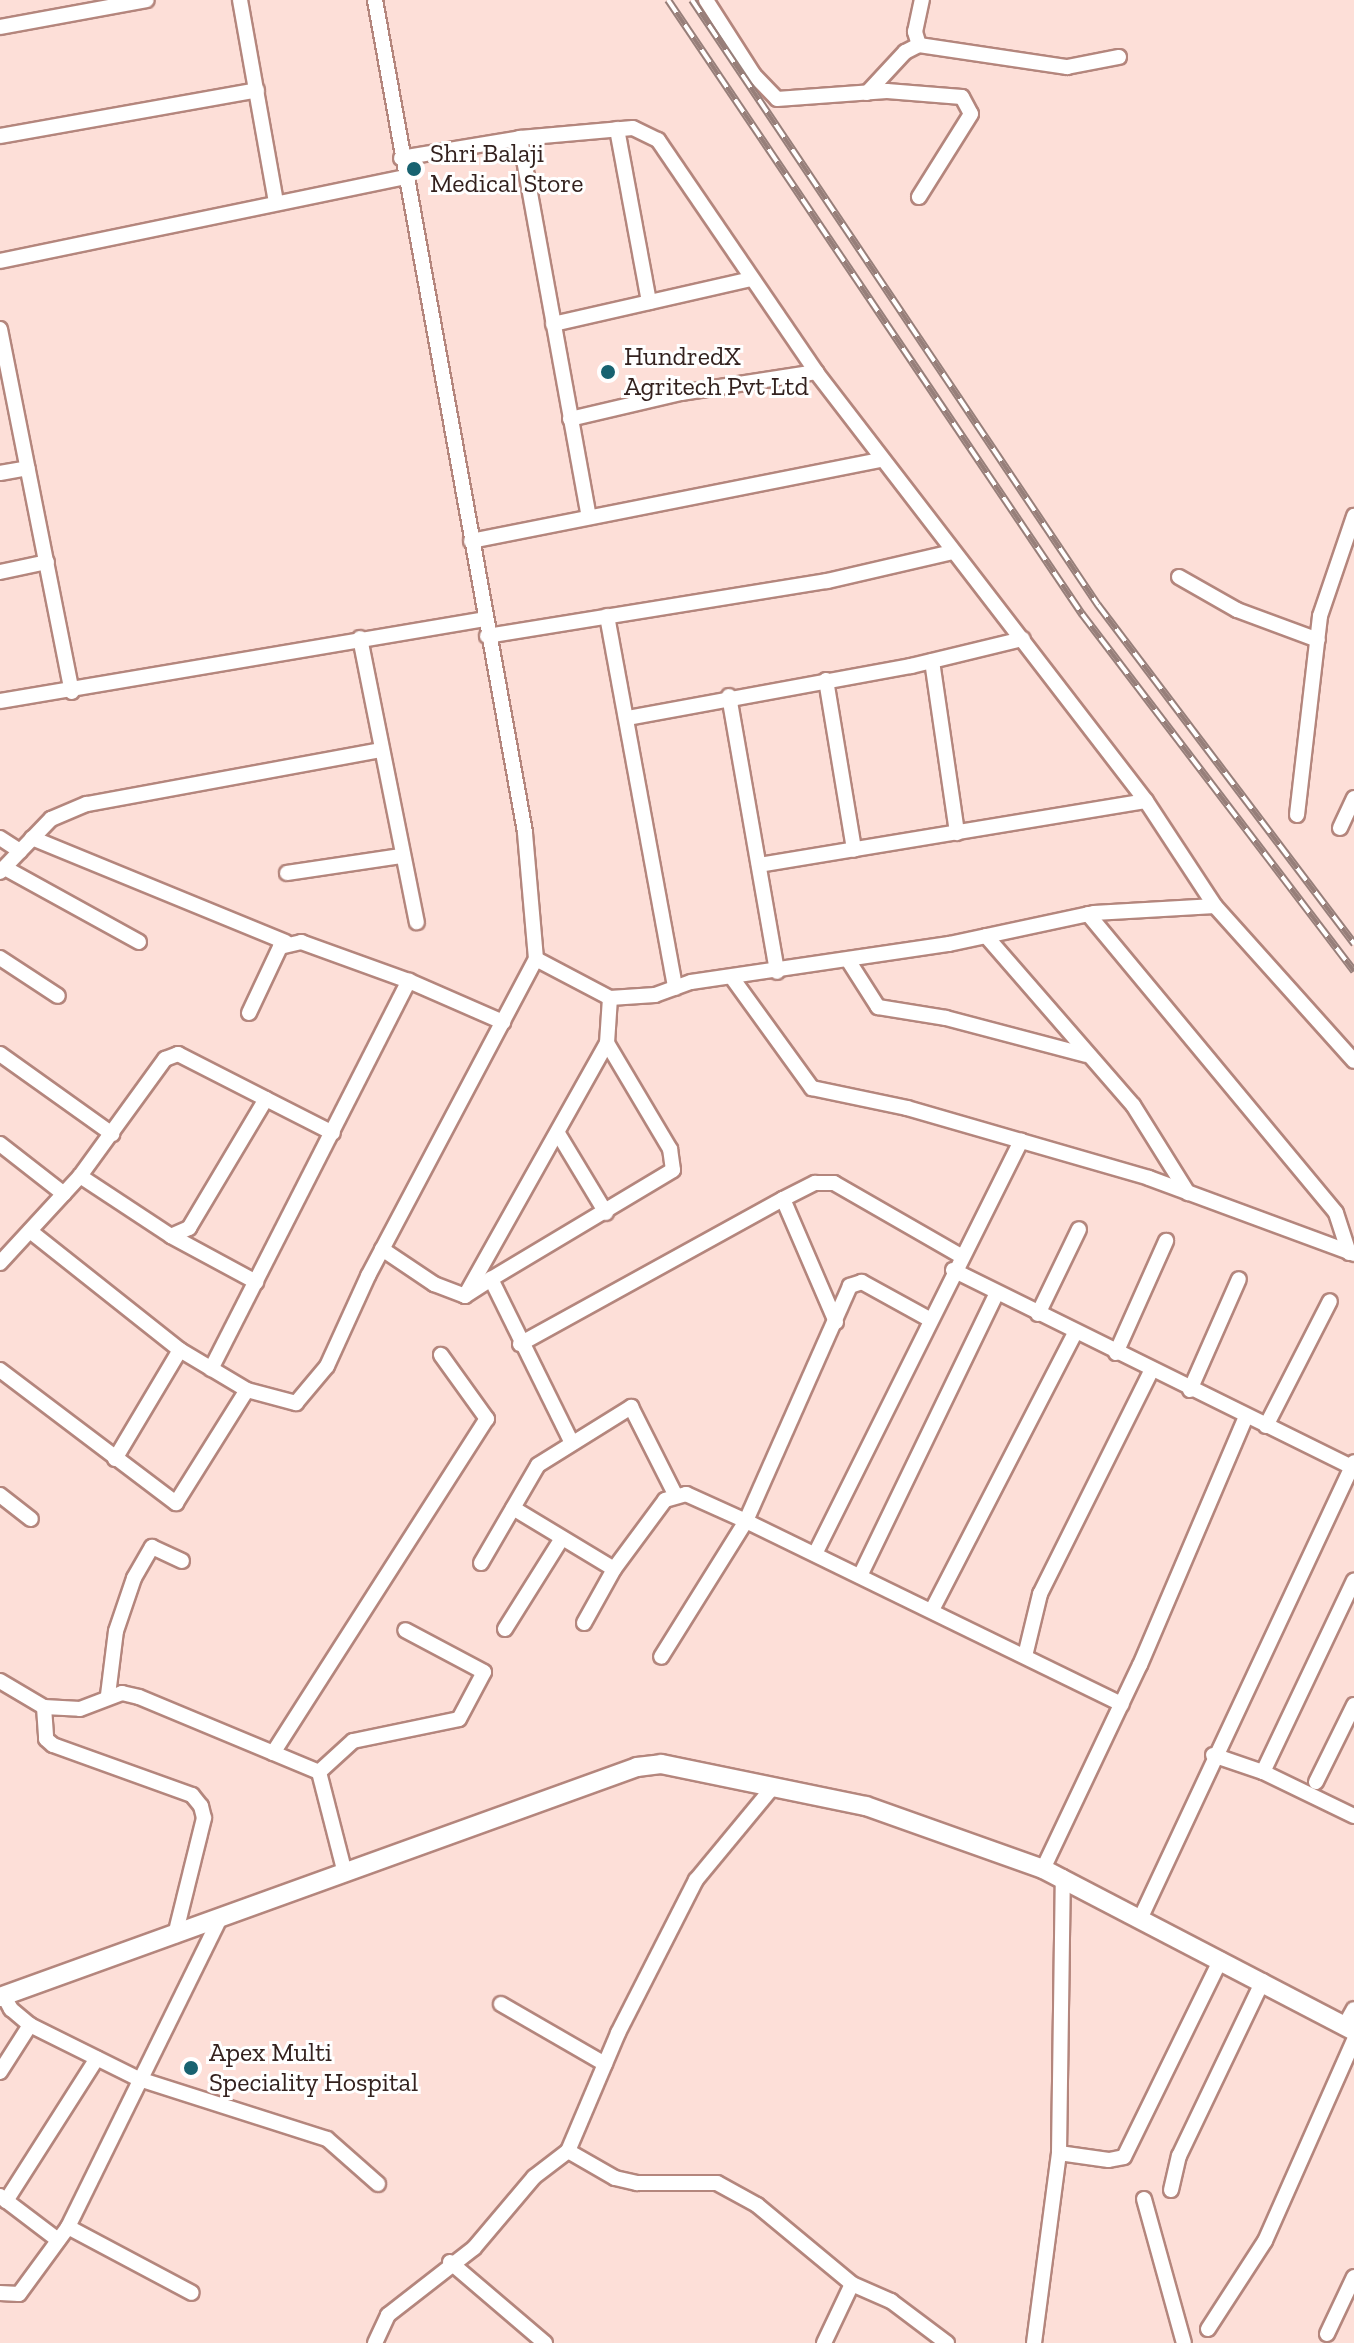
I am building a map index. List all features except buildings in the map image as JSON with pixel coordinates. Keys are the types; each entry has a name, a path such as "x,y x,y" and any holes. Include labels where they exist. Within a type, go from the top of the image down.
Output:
{"street":[{"path":"0,27 147,0"},
{"path":"240,0 276,203"},
{"path":"30,1231 180,1350 247,1390 296,1403 327,1366 382,1249 536,959 525,832 487,636 375,0"},
{"path":"706,0 769,94 790,101 867,93 962,97 969,105 971,114 919,197"},
{"path":"919,45 915,32 922,0"},
{"path":"867,93 905,52 919,45 1067,67 1119,57"},
{"path":"0,136 257,90"},
{"path":"401,158 520,138 617,129 646,129 658,140 816,372 880,460 1023,639 1146,801 1215,906 1354,1061"},
{"path":"617,129 649,302"},
{"path":"520,138 589,516"},
{"path":"0,261 406,177"},
{"path":"553,324 751,279"},
{"path":"0,329 5,374 28,468 72,692"},
{"path":"570,419 681,393 816,372"},
{"path":"471,541 880,460"},
{"path":"0,473 28,468"},
{"path":"1297,815 1320,616 1354,516"},
{"path":"487,636 827,581 953,552"},
{"path":"0,572 47,562"},
{"path":"1179,577 1237,610 1318,640"},
{"path":"607,616 675,988"},
{"path":"0,701 72,692 360,638 485,619"},
{"path":"360,638 401,856 417,922"},
{"path":"627,718 729,696 932,661 1023,639"},
{"path":"932,661 957,833"},
{"path":"826,680 854,850"},
{"path":"729,696 777,972"},
{"path":"139,942 2,870 51,819 87,804 380,750"},
{"path":"759,865 1146,801"},
{"path":"1340,828 1352,806"},
{"path":"0,838 20,851"},
{"path":"32,838 286,942 311,945 409,981 503,1022"},
{"path":"287,873 401,856"},
{"path":"536,959 610,998 986,936 1088,914 1215,906"},
{"path":"1088,914 1336,1213 1351,1254"},
{"path":"986,936 1133,1105 1188,1193"},
{"path":"249,1013 286,942"},
{"path":"0,958 58,996"},
{"path":"848,960 878,1007 946,1018 1087,1055"},
{"path":"733,979 812,1088 907,1108 1021,1141 1188,1193 1351,1254"},
{"path":"211,1369 409,981"},
{"path":"465,1296 559,1135 607,1043 610,998"},
{"path":"465,1296 673,1170 670,1149 607,1043"},
{"path":"0,1054 112,1134"},
{"path":"1,1261 80,1176 165,1059 178,1054 333,1133"},
{"path":"171,1236 189,1228 266,1099"},
{"path":"559,1135 606,1213"},
{"path":"815,1554 929,1319 1021,1141"},
{"path":"0,1144 64,1194"},
{"path":"80,1176 171,1236 256,1282"},
{"path":"520,1344 783,1199 815,1183 834,1183 957,1263 997,1293 1190,1390 1353,1466 1213,1755 1141,1917"},
{"path":"783,1199 836,1322"},
{"path":"1038,1314 1079,1229"},
{"path":"1116,1353 1166,1241"},
{"path":"382,1249 434,1284 465,1296"},
{"path":"491,1279 520,1344 571,1441"},
{"path":"1190,1390 1239,1279"},
{"path":"661,1657 746,1521 850,1286 862,1282 929,1319"},
{"path":"860,1576 997,1293"},
{"path":"1266,1426 1330,1301"},
{"path":"932,1610 1075,1333"},
{"path":"115,1459 180,1350"},
{"path":"273,1753 487,1419 441,1355"},
{"path":"0,1370 176,1503 247,1390"},
{"path":"1025,1656 1040,1594 1151,1371"},
{"path":"481,1563 538,1465 571,1441 631,1407 675,1494"},
{"path":"1043,1869 1122,1704 1246,1417"},
{"path":"584,1623 614,1569 651,1515 675,1494 686,1494 1122,1704"},
{"path":"0,1495 31,1519"},
{"path":"513,1508 614,1569"},
{"path":"505,1629 562,1538"},
{"path":"108,1695 116,1631 134,1578 152,1547 182,1561"},
{"path":"1263,1772 1354,1580"},
{"path":"319,1772 353,1741 459,1719 484,1672 405,1630"},
{"path":"0,1681 44,1707 80,1709 108,1695 139,1697 319,1772"},
{"path":"1316,1782 1348,1739 1354,1705"},
{"path":"44,1707 46,1739 53,1745 192,1795 201,1806 204,1818 175,1935"},
{"path":"1213,1755 1263,1772 1354,1816"},
{"path":"378,2184 327,2139 139,2079 30,2025 2,1997 637,1767 704,1769 866,1806 1043,1869 1352,2026 1265,2241 1208,2329"},
{"path":"319,1772 345,1873"},
{"path":"375,2343 388,2315 431,2285 450,2262 474,2248 534,2177 568,2151 605,2064 696,1880 773,1787"},
{"path":"1034,2343 1059,2153 1063,1877"},
{"path":"0,2293 19,2294 63,2233 220,1918"},
{"path":"1059,2153 1109,2160 1124,2157 1221,1959"},
{"path":"1171,2190 1179,2156 1263,1981"},
{"path":"501,2004 605,2064"},
{"path":"0,2072 30,2025"},
{"path":"97,2058 3,2198 63,2233 192,2293"},
{"path":"568,2151 615,2178 637,2183 717,2183 757,2205 852,2284 891,2301 947,2343"},
{"path":"1144,2199 1184,2343"},
{"path":"450,2262 545,2343"},
{"path":"1327,2334 1354,2277"},
{"path":"824,2343 852,2284"}],"railway":[{"path":"668,0 1082,614 1354,971"},
{"path":"692,0 1098,605 1354,944"}],"place":[{"name":"Shri Balaji Medical Store","path":"414,169"},
{"name":"HundredX Agritech Pvt Ltd","path":"608,372"},
{"name":"Apex Multi Speciality Hospital","path":"191,2068"}]}
